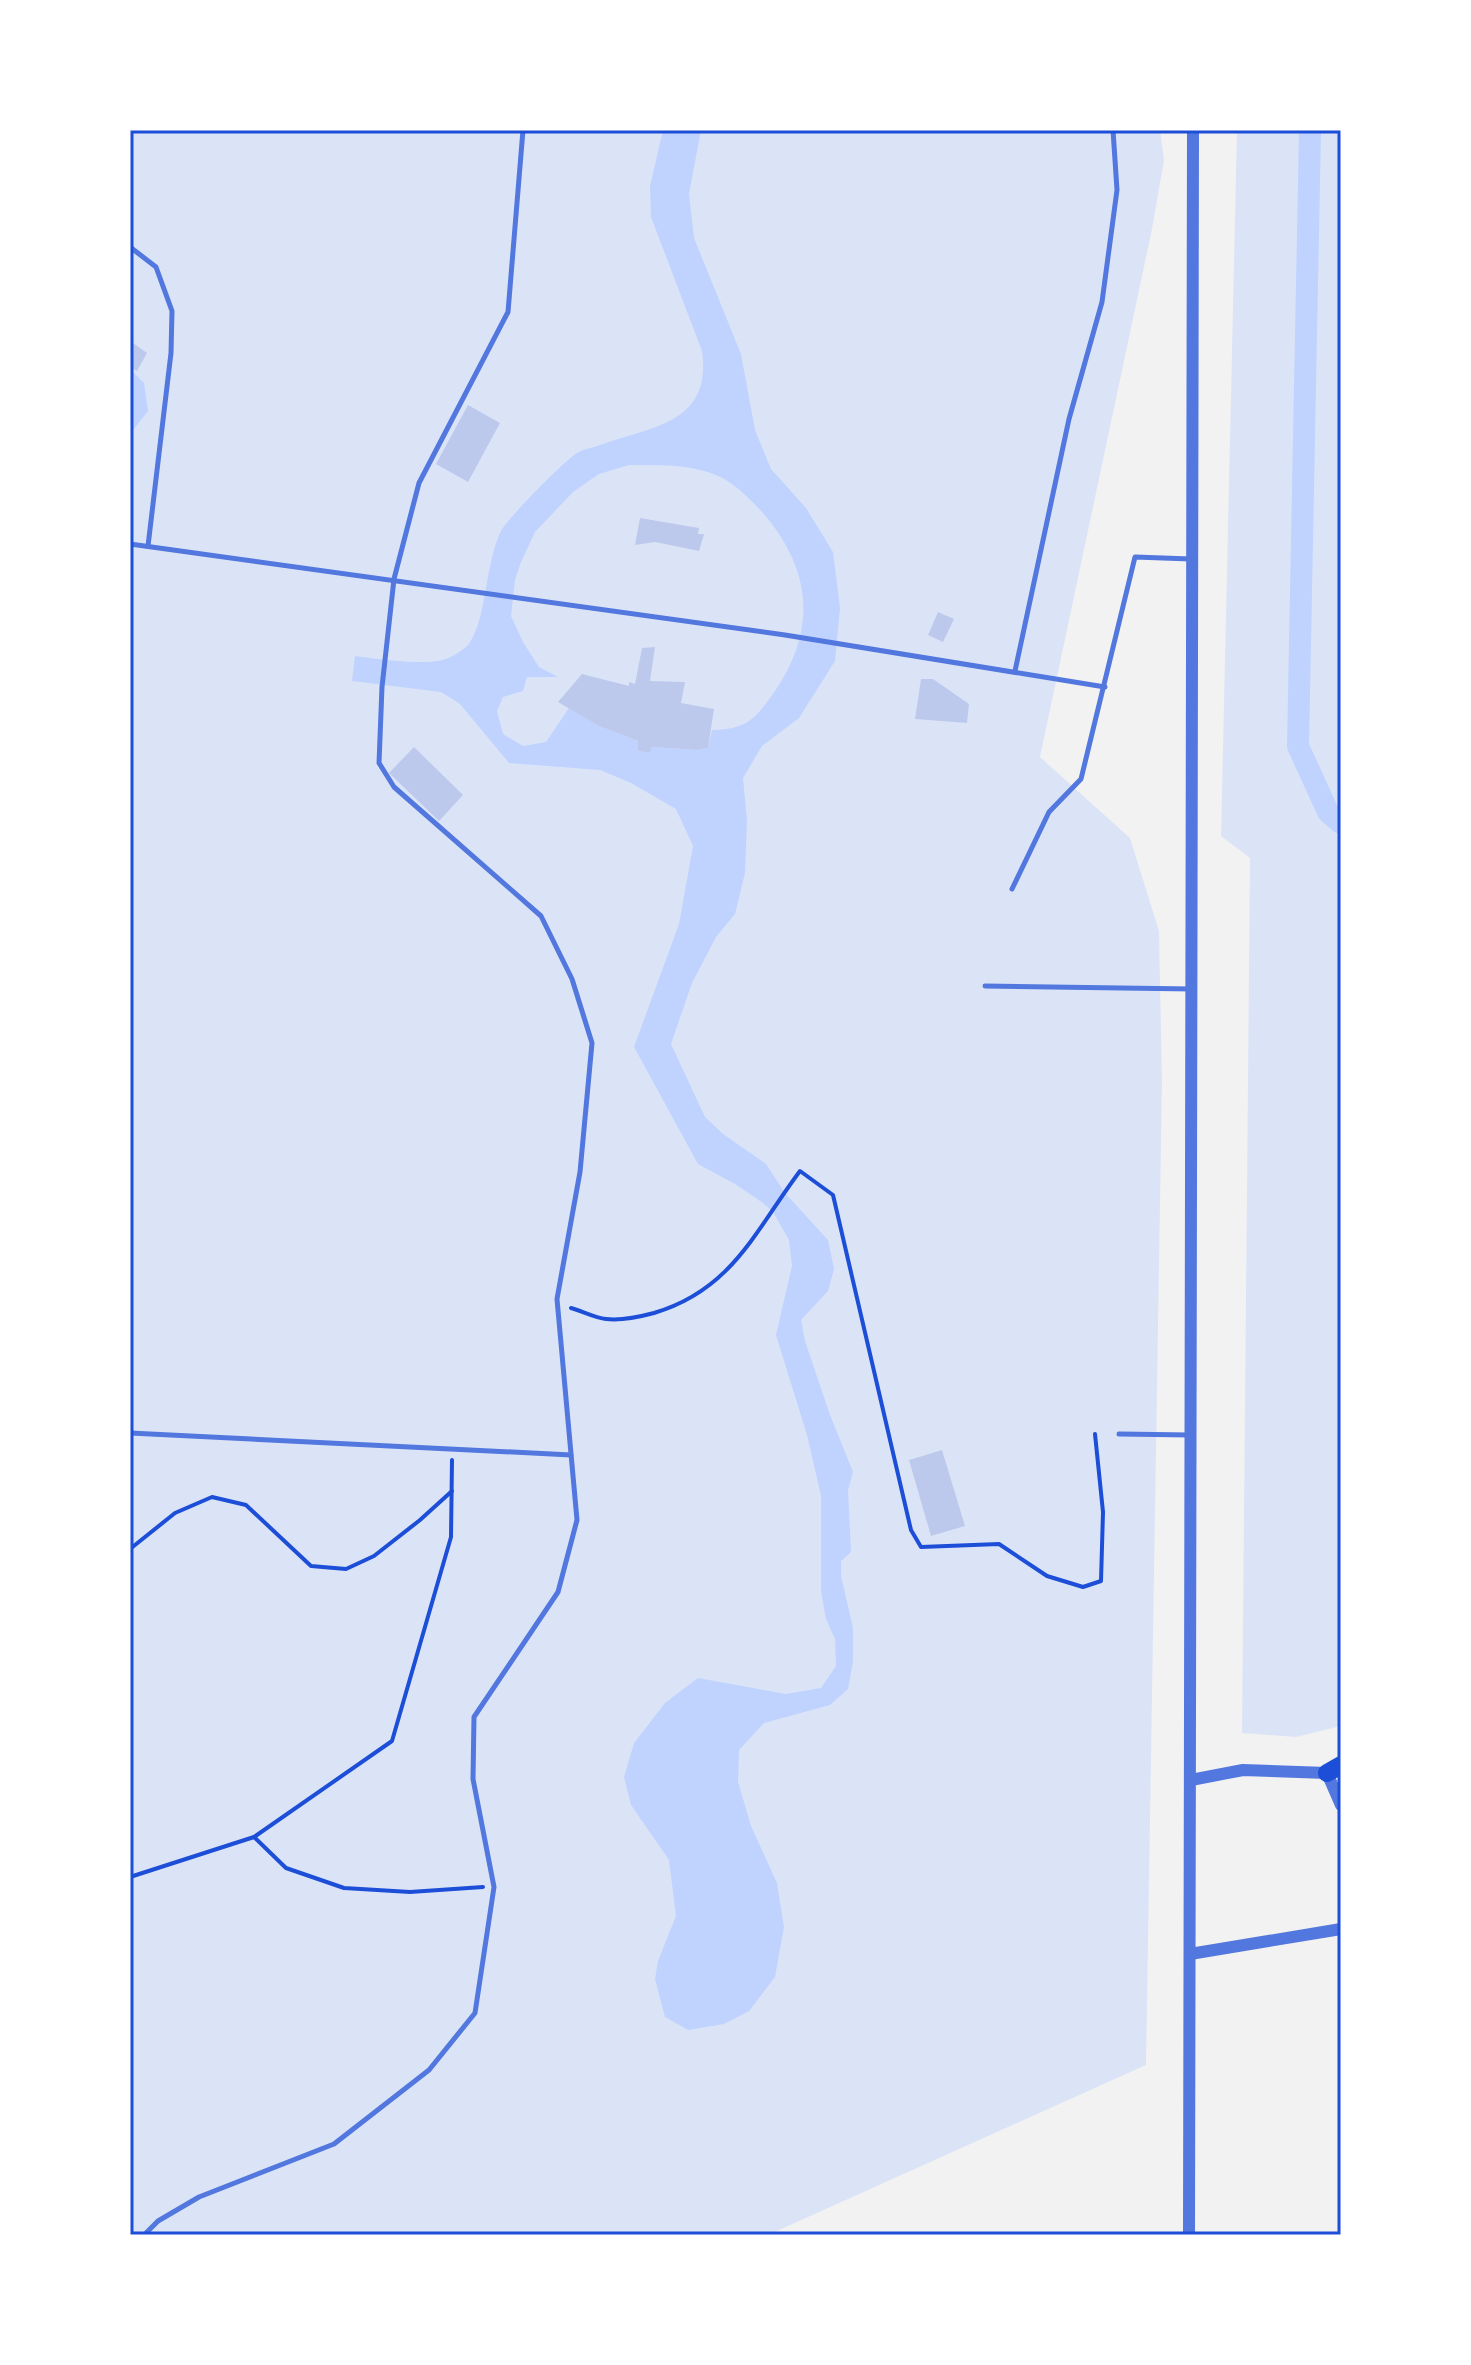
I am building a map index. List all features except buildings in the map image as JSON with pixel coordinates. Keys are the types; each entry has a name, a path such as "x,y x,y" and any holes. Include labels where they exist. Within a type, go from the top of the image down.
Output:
{"street":[{"path":"1189,2235 1193,130"},
{"path":"1191,1780 1243,1770 1334,1769 1341,1805"},
{"path":"1190,1954 1341,1929"}],"lane":[{"path":"144,2235 158,2221 199,2197 334,2144 429,2070 475,2013 494,1887 473,1779 474,1717 558,1592 577,1520 558,1303 580,1172 592,1043 572,979 541,916 394,787 379,763 382,687 394,579 419,483 508,312 523,130"},
{"path":"1015,671 1069,419 1102,302 1117,190 1113,130"},
{"path":"130,247 156,267 172,311 171,353 148,546"},
{"path":"130,544 785,635 1105,687"},
{"path":"1012,889 1049,812 1081,779 1135,557 1192,559"},
{"path":"985,986 1192,989"},
{"path":"130,1433 571,1455"},
{"path":"1119,1434 1191,1435"}],"path":[{"path":"558,1303 605,1319 637,1318 679,1306 722,1277 755,1238 800,1171 833,1195 911,1530 921,1547 999,1544 1047,1576 1083,1587 1101,1581 1103,1512 1095,1434"},
{"path":"130,1877 254,1837 392,1741 451,1537 452,1449"},
{"path":"130,1549 175,1513 212,1497 246,1505 311,1566 346,1569 374,1556 452,1491"},
{"path":"254,1837 286,1868 344,1888 410,1892 494,1887"}],"shaded area":[{"path":"130,130 1160,130 1164,160 1152,229 1040,757 1130,838 1159,931 1162,1082 1146,2065 768,2235 130,2235"},
{"path":"1237,130 1341,130 1341,1726 1296,1737 1242,1733 1250,858 1221,836"}],"water":[{"path":"663,130 701,130 689,194 694,238 741,354 755,430 771,469 806,508 833,552 840,608 835,661 799,718 762,746 743,778 747,821 745,873 735,914 716,937 692,983 671,1044 705,1117 723,1134 766,1164 785,1193 828,1240 834,1269 828,1291 801,1320 830,1415 853,1472 848,1490 851,1552 841,1561 841,1576 853,1628 853,1662 848,1689 830,1705 764,1723 739,1750 738,1782 751,1826 777,1883 784,1927 775,1977 749,2011 724,2024 688,2030 665,2017 655,1979 658,1961 676,1916 669,1860 631,1805 624,1777 634,1743 665,1703 698,1678 786,1694 821,1688 836,1666 835,1639 826,1619 821,1591 821,1496 807,1435 776,1335 792,1266 789,1240 773,1212 763,1203 698,1164 634,1047 679,924 693,846 676,809 631,783 600,770 509,763 460,704 441,692 352,681 355,656 426,662 446,659 466,647 480,619 492,558 501,531 524,503 577,453 658,426 688,408 698,394 703,375 702,351 651,217 650,186","holes":["629,465 668,466 708,472 731,483 762,512 791,555 803,599 803,621 789,668 762,709 750,721 712,730 708,748 652,747 650,753 638,751 638,741 599,726 569,708 546,742 523,746 503,734 497,711 503,697 523,691 527,677 558,677 539,667 511,616 515,580 521,562 535,532 573,492 599,474"]},
{"path":"130,369 144,383 148,411 130,434"}],"waterway":[{"path":"1310,130 1298,746 1328,812 1341,823"}]}
